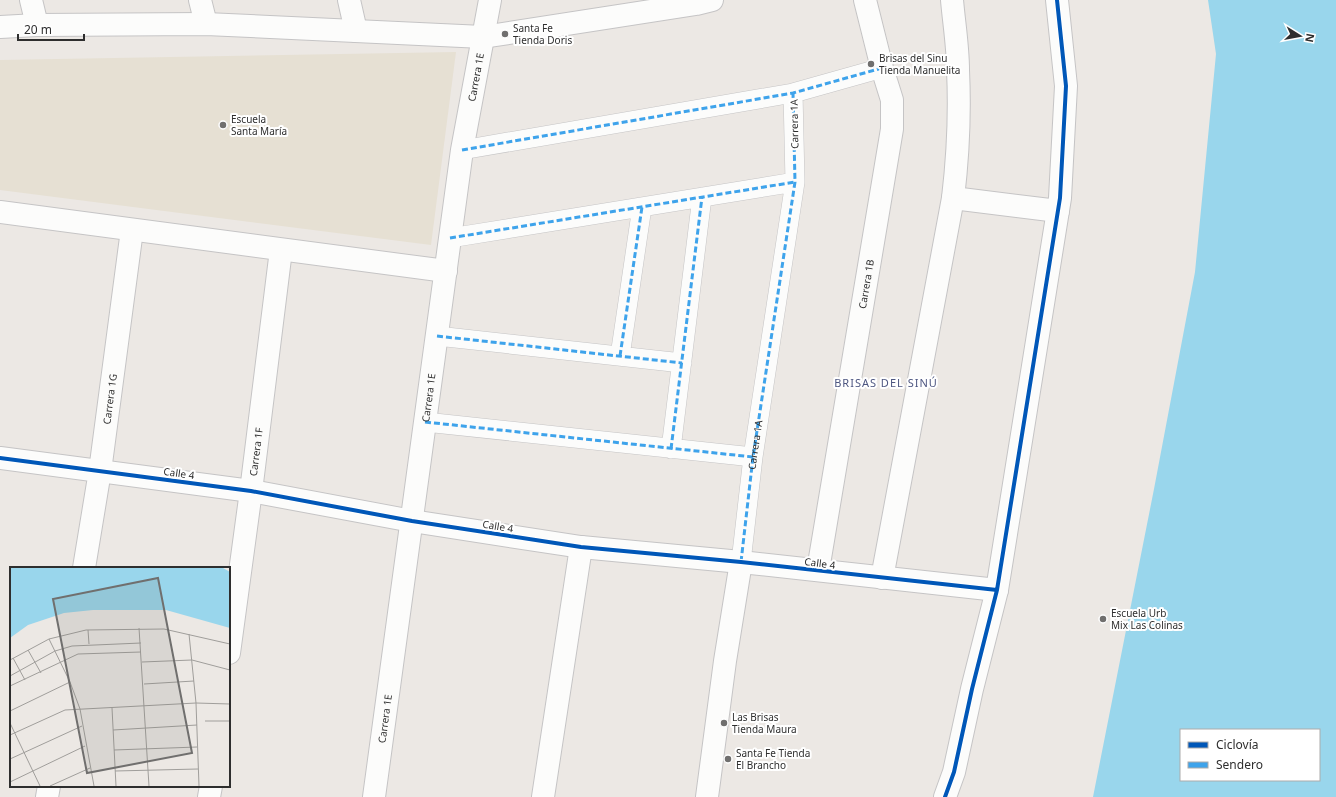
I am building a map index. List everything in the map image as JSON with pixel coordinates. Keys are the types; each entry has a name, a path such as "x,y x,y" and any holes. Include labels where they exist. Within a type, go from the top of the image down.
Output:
{"street":[{"path":"31,0 38,25"},
{"path":"200,0 206,24"},
{"path":"349,0 356,31"},
{"name":"Carrera 1E","path":"374,797 462,150 490,0"},
{"name":"Carrera 1B","path":"818,570 892,129 892,100 882,68 865,0"},
{"path":"882,578 953,198 956,175 959,105 958,68 952,0"},
{"path":"945,797 954,772 972,689 997,590 1060,198 1066,86 1057,0"},
{"path":"0,26 206,24 483,36 701,1"},
{"path":"462,150 793,93 882,68"},
{"name":"Carrera 1A","path":"707,797 725,661 741,562 753,457 794,182 793,93"},
{"path":"450,238 794,182"},
{"path":"671,449 702,196"},
{"path":"953,198 1058,211"},
{"path":"620,356 642,206"},
{"path":"0,212 446,271"},
{"name":"Carrera 1G","path":"84,567 100,471 132,230"},
{"name":"Carrera 1F","path":"230,646 252,491 281,250"},
{"path":"437,336 682,363"},
{"path":"425,422 753,457"},
{"name":"Calle 4","path":"0,458 252,491 412,521 581,547 741,562 997,590"},
{"path":"543,797 581,547"},
{"path":"48,797 49,787"},
{"path":"209,797 211,787"}],"shaded area":[{"name":"Escuela Santa María","path":"456,52 431,245 0,190 0,60"}],"water":[{"path":"1208,0 1336,0 1336,797 1093,797 1195,272 1216,54"}],"marked path":[{"path":"462,150 793,93 882,68"},
{"path":"741,562 753,457 795,182 793,93"},
{"path":"450,238 795,182"},
{"path":"671,449 702,197"},
{"path":"620,356 642,207"},
{"path":"437,336 682,363"},
{"path":"425,422 753,457"}],"cycle path":[{"path":"945,797 954,772 972,689 997,590 1060,198 1066,86 1057,0"},
{"path":"0,458 251,491 412,521 581,547 741,562 997,590"}],"place":[{"name":"Santa Fe Tienda Doris","path":"505,34"},
{"name":"Brisas del Sinu Tienda Manuelita","path":"871,64"},
{"name":"Escuela Santa María","path":"223,125"},
{"name":"Escuela Urb Mix Las Colinas","path":"1103,619"},
{"name":"Las Brisas Tienda Maura","path":"724,723"},
{"name":"Santa Fe Tienda El Brancho","path":"728,759"}],"district":[{"name":"BRISAS DEL SINÚ","path":"886,382"}]}
